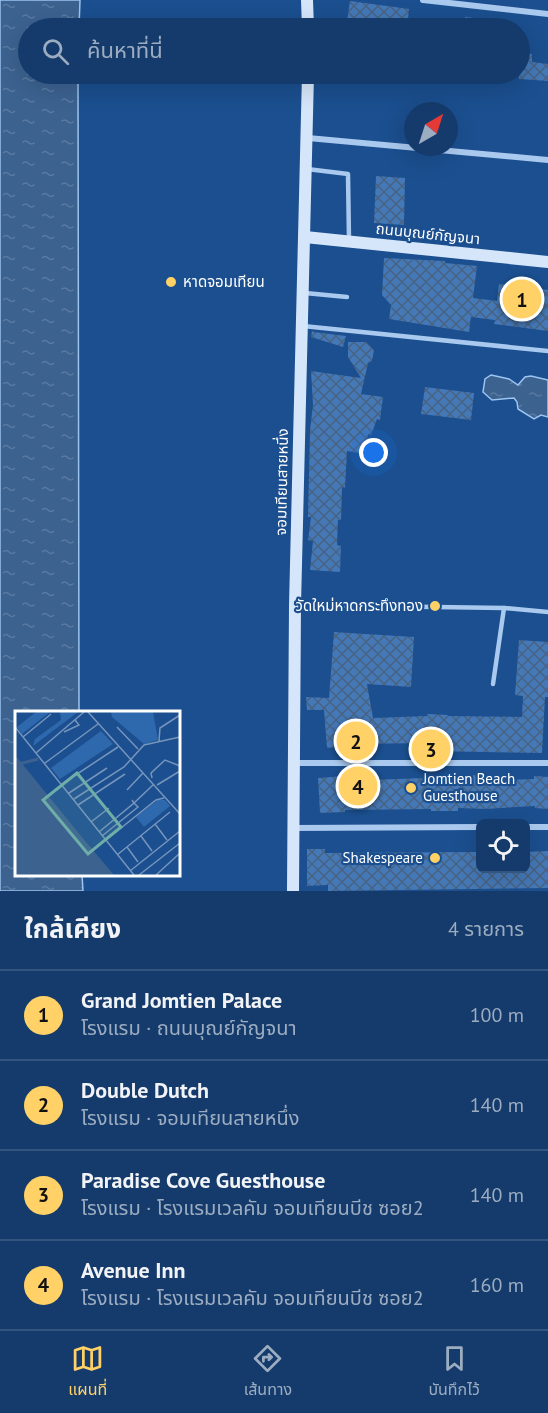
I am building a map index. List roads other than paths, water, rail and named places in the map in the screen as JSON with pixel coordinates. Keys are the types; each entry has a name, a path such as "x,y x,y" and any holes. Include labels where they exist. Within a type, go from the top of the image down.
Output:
{"street":[{"path":"308,0 308,18"},
{"path":"423,0 548,14"},
{"name":"จอมเทียนสายหนึ่ง","path":"292,891 295,605 308,84"},
{"path":"308,138 548,160"},
{"name":"ถนนบุณย์กัญจนา","path":"305,237 548,262"},
{"path":"292,763 548,763"},
{"path":"292,828 476,827"},
{"path":"530,827 548,827"}],"lane":[{"path":"307,169 348,174 349,240"},
{"path":"302,293 347,297"},
{"path":"301,326 548,351"},
{"path":"295,605 504,608 548,612"},
{"path":"493,684 504,608"}],"water":[{"path":"0,0 80,0 79,18 18,18 18,84 78,84 79,711 15,711 15,876 82,876 83,891 0,891"},
{"path":"491,375 509,379 518,385 525,377 531,376 548,380 548,417 541,415 534,419 518,409 514,398 492,400 483,392 485,379"}],"place":[{"name":"หาดจอมเทียน","path":"171,282"},
{"name":"Grand Jomtien Palace","path":"522,299"},
{"name":"วัดใหม่หาดกระทึงทอง","path":"435,606"},
{"name":"Double Dutch","path":"356,741"},
{"name":"Paradise Cove Guesthouse","path":"431,749"},
{"name":"Avenue Inn","path":"358,786"},
{"name":"Jomtien Beach Guesthouse","path":"411,788"},
{"name":"Shakespeare","path":"435,858"}]}
